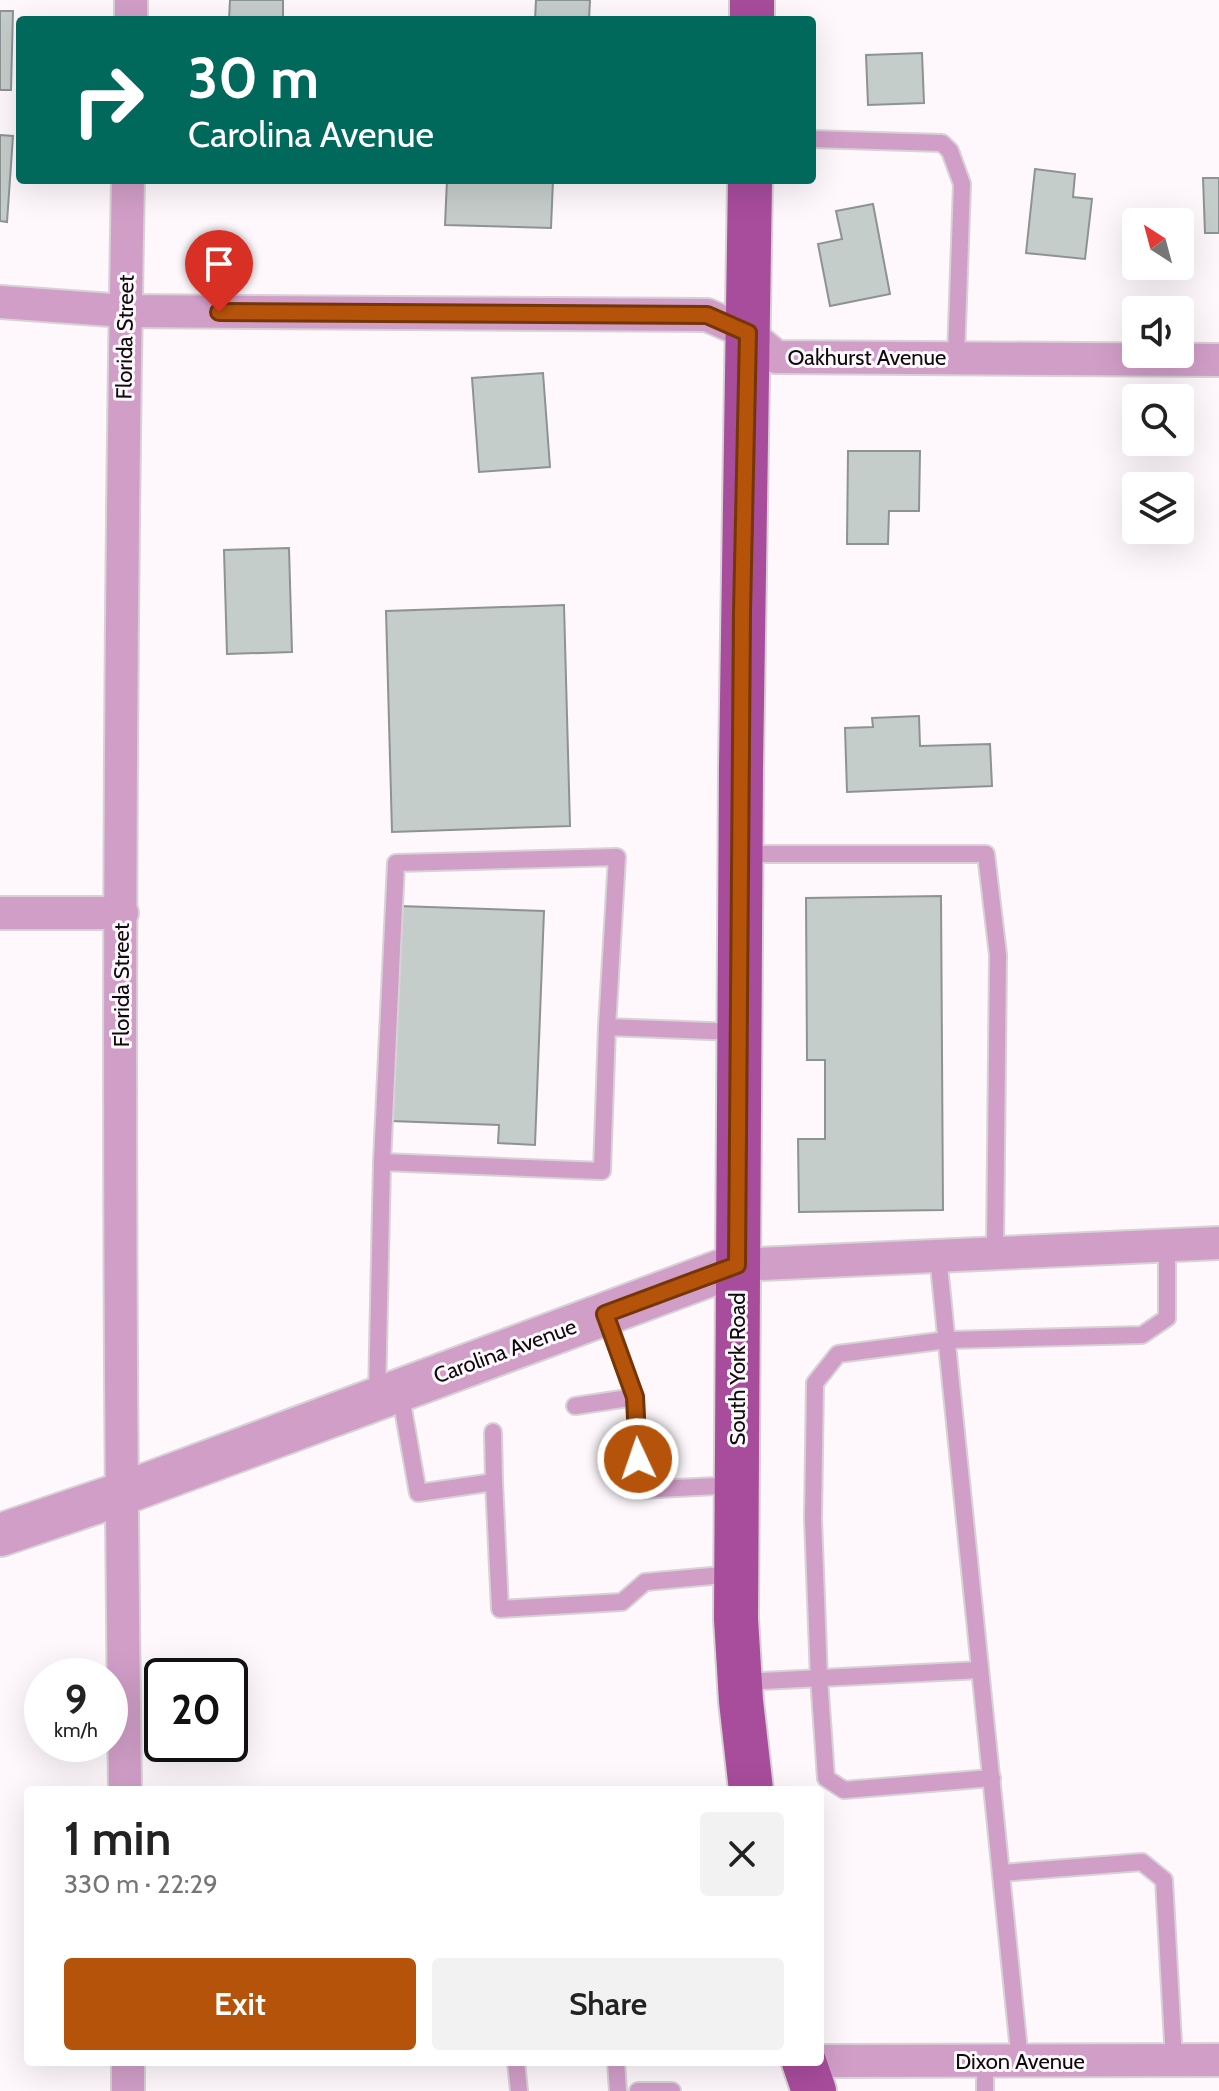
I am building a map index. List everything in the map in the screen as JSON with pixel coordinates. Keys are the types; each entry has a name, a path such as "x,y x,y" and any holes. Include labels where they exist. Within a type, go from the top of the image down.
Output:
{"main road":[{"name":"South York Road","path":"750,184 740,854 736,1573 740,1682 751,1786"},
{"path":"805,2066 814,2091"}],"street":[{"name":"Florida Street","path":"125,1786 121,1494 122,913 128,184"},
{"name":"Oakhurst Avenue","path":"0,302 125,311 707,315 748,333 776,357 1219,360"},
{"path":"0,913 122,913"},
{"name":"Carolina Avenue","path":"0,1535 121,1494 737,1265 1219,1243"},
{"name":"Dixon Avenue","path":"824,2061 985,2076 1020,2061 1219,2060"},
{"path":"128,2066 128,2091"}],"lane":[{"path":"816,139 942,143 950,151 962,184 956,357"},
{"path":"740,854 986,854 998,955 995,1253"},
{"path":"382,1162 602,1171 617,857 396,863 382,1162 389,1394 418,1493 494,1482"},
{"path":"607,1027 739,1032"},
{"path":"992,1778 844,1790 826,1778 813,1519 815,1383 838,1354 947,1340 1142,1335 1167,1318 1167,1245"},
{"path":"938,1256 1020,2061"},
{"path":"605,1314 635,1397 639,1490 736,1485"},
{"path":"575,1406 635,1397"},
{"path":"493,1432 500,1609 622,1602 645,1582 736,1573"},
{"path":"740,1682 980,1670"},
{"path":"1001,1873 1142,1862 1164,1880 1174,2060"},
{"path":"516,2066 519,2091"},
{"path":"616,2066 618,2091"},
{"path":"638,2091 672,2091"}],"building":[{"path":"230,0 283,0 283,16 229,16"},
{"path":"536,0 590,0 589,16 535,16"},
{"path":"0,11 13,11 11,90 0,90"},
{"path":"922,53 924,103 868,105 866,55"},
{"path":"0,135 13,136 7,222 0,221"},
{"path":"1035,169 1075,174 1073,197 1092,199 1085,259 1026,253"},
{"path":"1203,178 1219,178 1219,233 1205,233"},
{"path":"447,184 553,184 551,228 445,225"},
{"path":"873,204 890,294 830,306 818,244 842,239 836,211"},
{"path":"543,373 550,467 479,472 472,378"},
{"path":"848,451 920,451 919,511 889,511 888,544 847,544"},
{"path":"289,548 292,652 227,654 224,550"},
{"path":"564,605 570,826 392,832 386,611"},
{"path":"919,716 920,746 990,744 992,786 847,792 845,728 873,727 872,718"},
{"path":"941,896 943,1210 799,1212 798,1139 825,1139 825,1060 807,1060 806,898"},
{"path":"399,906 544,911 535,1145 498,1143 499,1125 391,1121"}],"route":[{"path":"219,312 707,315 748,333 742,612 737,1265 605,1314 635,1397 638,1459"}]}
